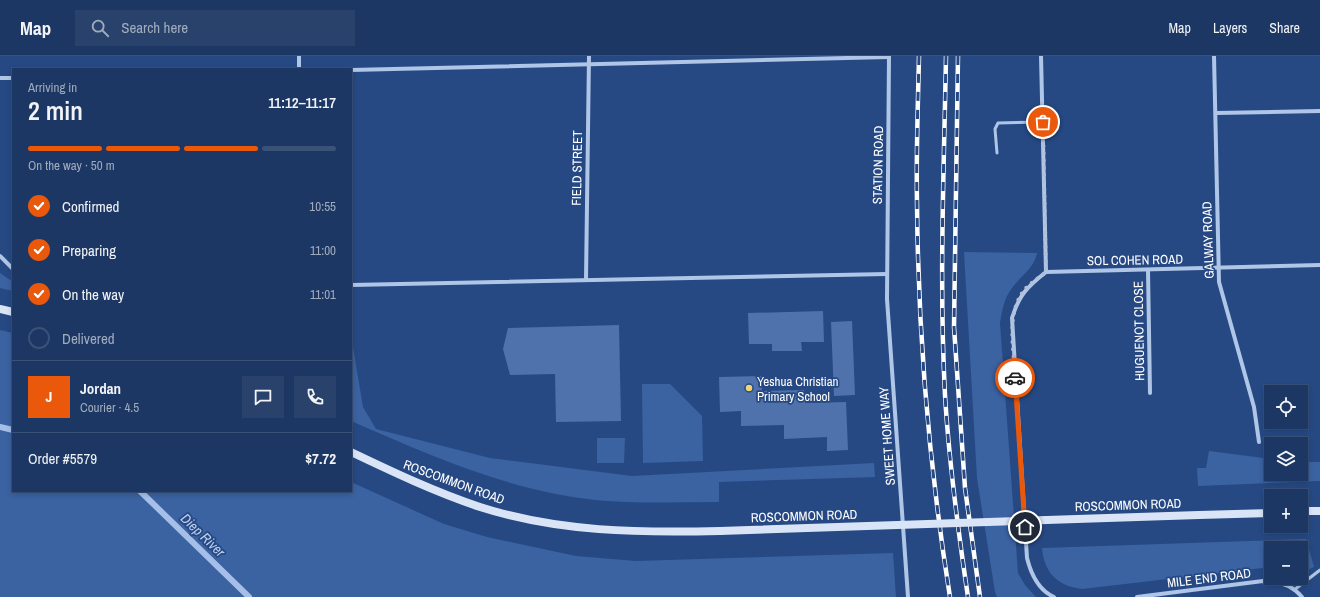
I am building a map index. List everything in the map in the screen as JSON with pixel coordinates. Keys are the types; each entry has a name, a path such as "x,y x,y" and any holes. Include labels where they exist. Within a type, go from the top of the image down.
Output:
{"street":[{"path":"298,68 299,56"},
{"name":"FIELD STREET","path":"586,280 589,56"},
{"path":"1041,56 1046,272 1027,287 1016,303 1012,318 1027,558 1031,573 1039,586 1054,597"},
{"name":"GALWAY ROAD","path":"1214,56 1217,268 1219,282 1254,407 1259,442"},
{"path":"352,70 889,57"},
{"name":"STATION ROAD","path":"887,274 889,57"},
{"path":"0,78 12,78"},
{"path":"1216,113 1320,110"},
{"path":"0,256 12,268"},
{"name":"SOL COHEN ROAD","path":"1046,272 1320,265"},
{"name":"HUGUENOT CLOSE","path":"1148,270 1150,393"},
{"path":"352,285 887,274"},
{"name":"SWEET HOME WAY","path":"887,274 908,597"},
{"path":"0,309 12,312"},
{"name":"ROSCOMMON ROAD","path":"352,452 444,493 480,507 518,517 560,525 608,531 720,531 1264,513"},
{"path":"1308,512 1320,511"},
{"name":"MILE END ROAD","path":"1137,597 1263,581 1275,581 1294,590 1302,597"}],"lane":[{"path":"997,154 995,129 998,123 1043,122"},
{"path":"1294,590 1320,570"}],"shaded area":[{"path":"964,252 1037,253 1030,268 1009,292 1005,300 1000,323 1018,573 1025,585 1036,597 997,597 995,592 977,478"},
{"path":"0,273 12,281 12,291 0,288"},
{"path":"0,330 12,333 12,492 352,492 352,482 444,524 487,537 576,556 636,561 893,553 896,597 0,597"},
{"path":"352,341 363,407 376,429 490,458 632,476 874,463 875,477 719,482 719,502 610,501 562,495 500,480 411,447 352,421"},
{"path":"642,384 670,384 702,416 703,461 643,463"},
{"path":"597,438 625,438 624,463 597,463"},
{"path":"1209,451 1264,458 1264,481 1308,481 1308,462 1320,462 1320,481 1198,486 1197,468 1206,468"},
{"path":"1306,539 1307,541 1264,541 1264,568 1082,589 1065,585 1053,576 1049,571 1043,557 1042,548"},
{"path":"1308,546 1314,567 1308,570"}],"building":[{"path":"823,311 824,342 801,342 802,351 772,351 772,344 749,344 748,313"},
{"path":"852,321 855,395 834,396 831,322"},
{"path":"619,325 621,421 556,422 555,374 510,375 503,349 508,328"},
{"path":"762,376 762,391 804,390 805,403 846,402 848,450 827,451 827,437 784,439 784,425 741,426 741,411 720,412 719,377"}],"waterway":[{"name":"Diep River","path":"0,427 12,430"},
{"name":"Diep River","path":"141,492 249,597"}],"railway":[{"path":"919,56 917,184 922,350 936,499 950,597"},
{"path":"946,56 942,226 943,353 951,471 968,597"},
{"path":"958,56 954,327 965,488 980,597"}],"way so far":[{"path":"1015,378 1012,318 1016,303 1027,287 1046,272 1043,122"}],"place":[{"name":"Yeshua Christian Primary School","path":"749,388"}],"route":[{"path":"1015,378 1025,527"}]}
